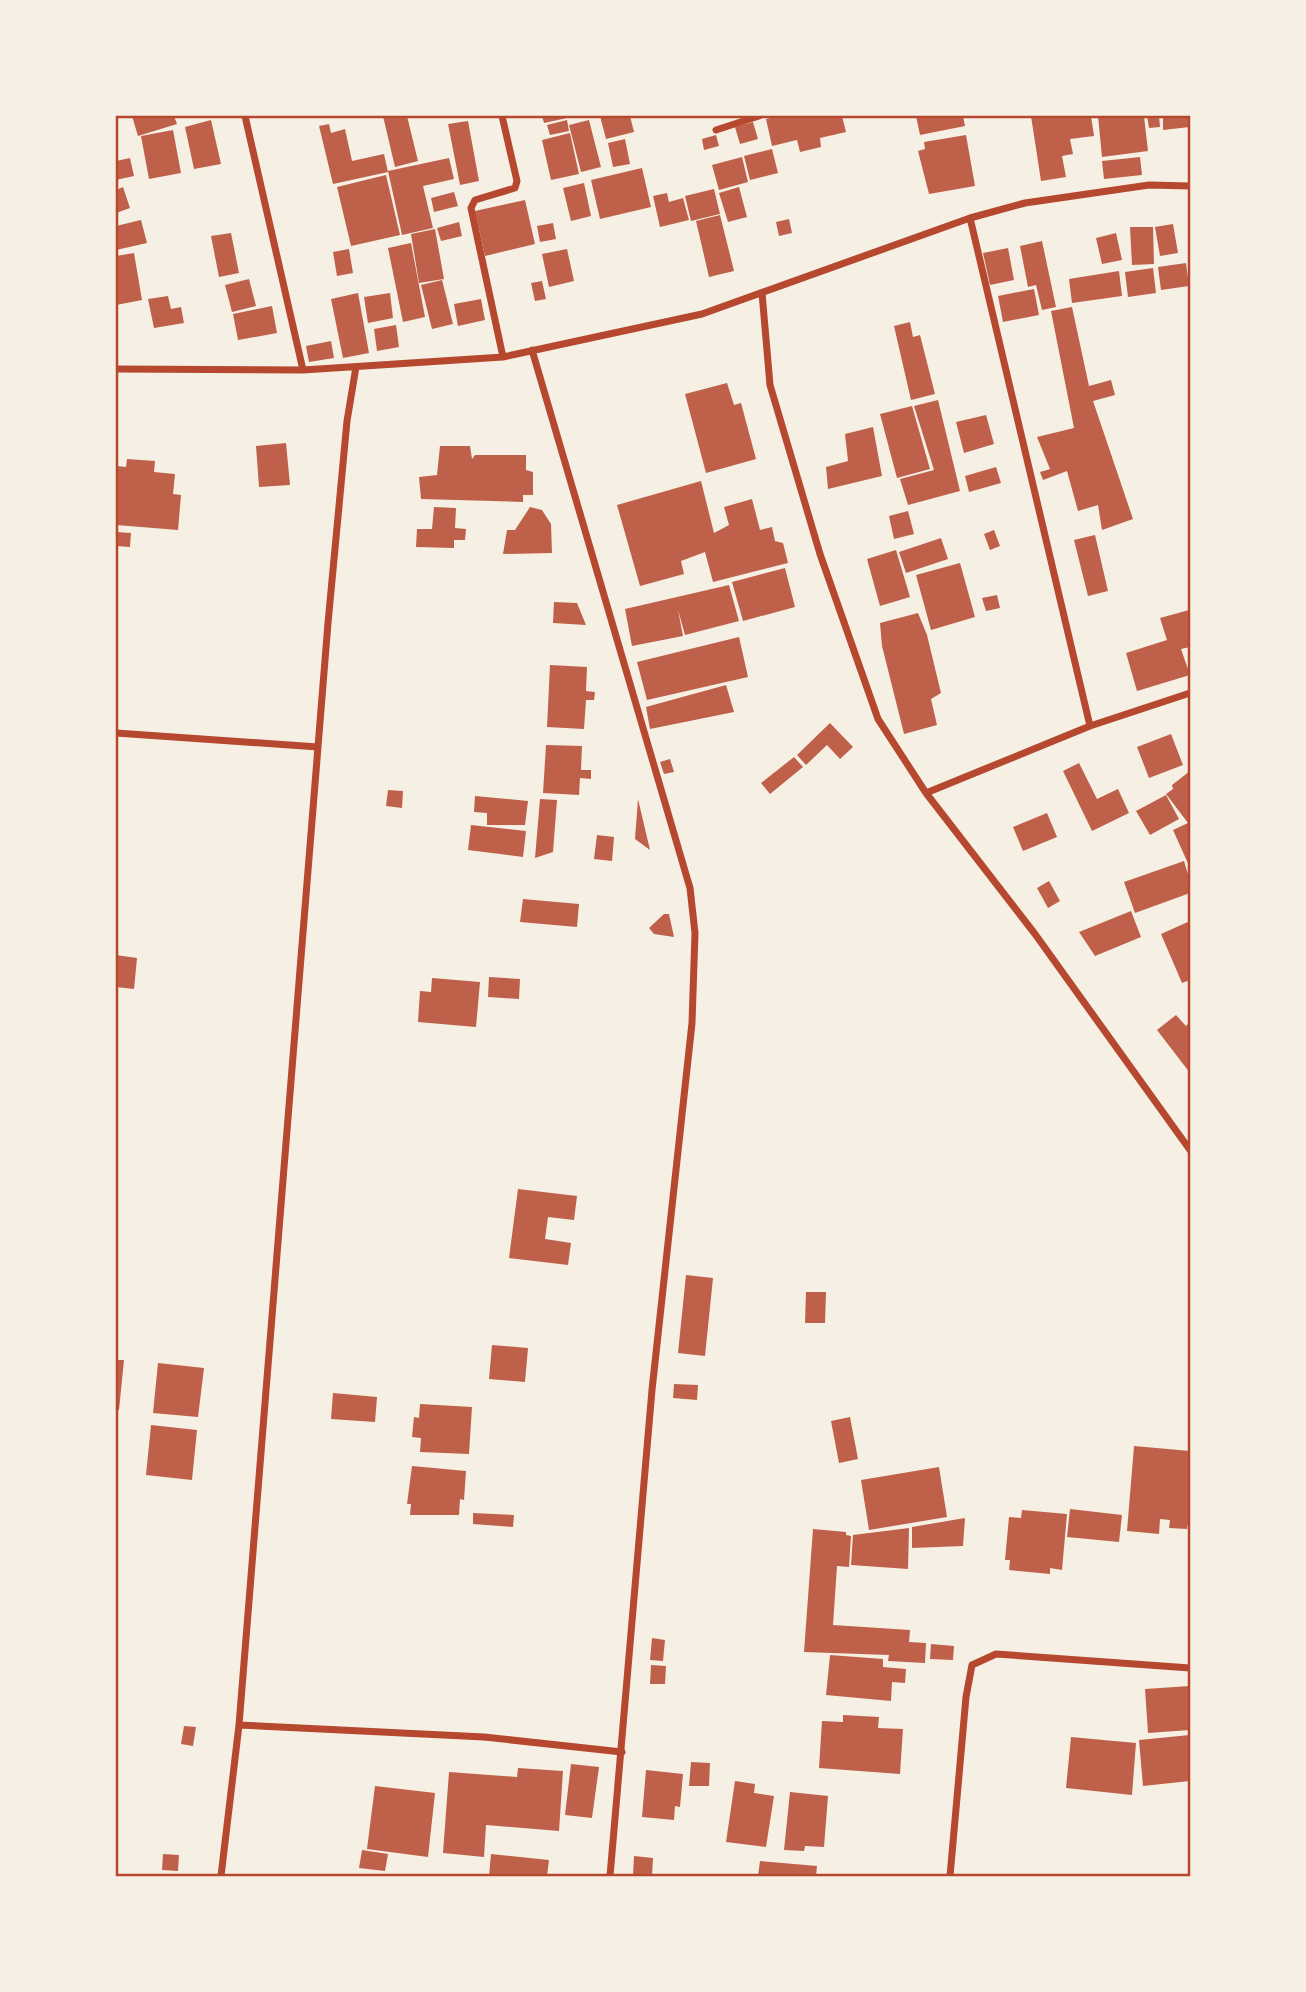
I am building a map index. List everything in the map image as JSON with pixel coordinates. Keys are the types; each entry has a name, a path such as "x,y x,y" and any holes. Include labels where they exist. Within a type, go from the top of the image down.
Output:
{"street":[{"path":"245,116 303,370"},
{"path":"502,116 517,181 515,188 509,192 475,200 471,208 503,357"},
{"path":"716,130 759,116"},
{"path":"116,369 303,370 503,357 702,314 970,218 1039,201 1149,185 1191,186"},
{"path":"970,218 1090,726"},
{"path":"761,293 770,385 820,554 878,719 926,793 1035,934 1191,1150"},
{"path":"532,350 690,888 695,933 692,1023 652,1390 610,1877"},
{"path":"221,1877 239,1725 318,747 347,421 356,367"},
{"path":"926,793 1090,726 1191,693"},
{"path":"116,733 318,747"},
{"path":"950,1877 966,1697 972,1665 996,1654 1191,1668"},
{"path":"239,1725 484,1737 621,1752"}],"building":[{"path":"132,116 174,116 177,124 138,136"},
{"path":"383,116 407,116 418,161 395,167"},
{"path":"542,116 566,116 567,118 544,123"},
{"path":"600,116 630,116 634,132 606,139"},
{"path":"779,116 842,116 846,132 820,138 821,147 800,152 797,140 772,146 766,119"},
{"path":"916,116 963,116 965,126 920,135"},
{"path":"1031,116 1091,116 1094,136 1070,139 1073,154 1062,156 1066,177 1041,181"},
{"path":"1098,116 1144,116 1148,151 1102,157"},
{"path":"1147,116 1159,116 1160,127 1149,128"},
{"path":"1163,116 1190,116 1190,127 1163,130"},
{"path":"211,120 221,164 194,169 185,127"},
{"path":"567,120 569,131 550,135 547,125"},
{"path":"589,120 601,167 581,172 569,125"},
{"path":"468,121 479,181 460,185 448,124"},
{"path":"753,122 758,139 740,144 735,127"},
{"path":"329,124 331,133 345,129 352,161 384,154 388,172 333,184 319,126"},
{"path":"173,130 181,173 149,179 141,136"},
{"path":"570,133 579,174 551,180 542,140"},
{"path":"716,135 719,146 704,150 702,139"},
{"path":"966,135 975,186 929,194 918,151 925,149 924,142"},
{"path":"625,139 630,164 613,167 608,143"},
{"path":"772,149 778,173 750,180 744,156"},
{"path":"742,157 748,182 719,190 712,165"},
{"path":"1140,157 1142,175 1104,179 1102,161"},
{"path":"130,158 134,176 116,180 116,161"},
{"path":"449,158 454,179 423,186 433,228 402,235 388,171"},
{"path":"642,168 651,207 600,219 591,180"},
{"path":"386,175 400,235 351,246 337,187"},
{"path":"584,183 591,216 571,221 563,188"},
{"path":"123,187 130,208 116,213 116,190"},
{"path":"739,187 747,217 728,222 719,193"},
{"path":"714,189 720,214 691,221 685,196"},
{"path":"454,192 458,206 434,212 431,198"},
{"path":"667,193 669,202 683,198 689,220 660,227 653,196"},
{"path":"525,200 535,244 485,256 475,211"},
{"path":"720,215 734,271 709,277 696,221"},
{"path":"789,219 792,233 779,236 776,222"},
{"path":"141,220 147,243 116,250 116,226"},
{"path":"459,222 462,236 441,241 437,228"},
{"path":"553,223 556,239 540,242 537,226"},
{"path":"1173,224 1178,253 1160,256 1155,227"},
{"path":"1130,227 1153,227 1154,264 1132,265"},
{"path":"435,229 444,279 419,283 411,234"},
{"path":"231,233 239,273 219,277 211,236"},
{"path":"1116,233 1122,260 1102,264 1096,238"},
{"path":"1042,241 1056,307 1042,310 1036,285 1028,287 1020,246"},
{"path":"411,243 425,317 403,322 388,248"},
{"path":"1008,248 1014,280 990,285 983,253"},
{"path":"349,249 353,273 337,276 333,252"},
{"path":"567,249 574,281 549,287 542,254"},
{"path":"134,253 142,300 116,305 116,256"},
{"path":"1186,263 1189,286 1161,290 1158,267"},
{"path":"1153,268 1156,293 1128,297 1125,272"},
{"path":"1119,271 1122,296 1072,303 1069,279"},
{"path":"249,279 256,306 232,312 225,285"},
{"path":"442,280 453,324 432,329 421,285"},
{"path":"542,281 546,299 535,301 531,283"},
{"path":"1034,289 1039,315 1003,322 998,296"},
{"path":"358,293 369,353 343,358 331,299"},
{"path":"390,293 393,318 368,323 364,297"},
{"path":"168,296 171,309 181,307 184,323 154,328 148,299"},
{"path":"481,299 485,320 458,326 454,304"},
{"path":"272,306 277,333 238,340 233,314"},
{"path":"1072,307 1089,386 1111,380 1115,395 1093,401 1133,519 1102,530 1098,505 1078,511 1067,471 1043,480 1040,472 1050,469 1037,437 1074,428 1051,311"},
{"path":"910,322 913,337 920,335 935,394 911,400 894,326"},
{"path":"396,325 399,347 377,351 374,329"},
{"path":"331,341 334,358 309,362 306,346"},
{"path":"727,383 734,405 741,403 756,459 706,473 685,394"},
{"path":"938,400 960,491 908,505 900,479 934,470 914,406"},
{"path":"912,406 930,469 897,478 880,414"},
{"path":"986,415 994,444 964,453 956,422"},
{"path":"873,427 882,476 828,489 826,467 848,461 845,434"},
{"path":"286,443 290,485 259,487 256,446"},
{"path":"440,446 470,446 472,459 475,455 526,455 526,470 533,472 533,495 523,495 523,502 421,499 419,477 437,475"},
{"path":"127,459 155,461 154,472 175,474 173,494 181,495 178,530 116,525 116,466 126,467"},
{"path":"996,467 1001,483 969,492 965,476"},
{"path":"701,481 714,533 729,525 724,507 752,499 760,530 772,527 775,541 783,543 788,563 713,582 705,552 681,561 684,574 640,586 617,505"},
{"path":"434,507 456,508 455,528 466,529 465,540 454,540 454,548 416,547 417,529 432,529"},
{"path":"530,507 542,510 551,524 552,553 503,554 507,530 515,530"},
{"path":"908,511 914,534 894,539 889,516"},
{"path":"994,530 1000,546 990,550 984,534"},
{"path":"116,532 131,533 130,547 116,546"},
{"path":"1095,535 1108,591 1088,596 1074,540"},
{"path":"941,538 948,559 906,573 899,552"},
{"path":"896,550 910,597 880,606 867,559"},
{"path":"960,563 975,617 931,630 916,575"},
{"path":"785,568 795,607 743,621 732,582"},
{"path":"729,585 739,621 685,635 678,610 683,636 632,646 625,609"},
{"path":"997,595 1000,608 986,611 982,598"},
{"path":"554,602 577,603 586,625 553,623"},
{"path":"1189,610 1190,647 1181,649 1190,675 1137,691 1126,653 1167,640 1160,618"},
{"path":"918,613 927,635 941,693 931,699 937,725 904,734 882,646 880,623"},
{"path":"739,637 748,677 647,700 637,662"},
{"path":"550,665 587,667 586,691 595,692 594,700 586,700 584,729 547,727"},
{"path":"726,685 734,712 650,729 646,707"},
{"path":"830,723 853,747 840,759 827,745 806,765 797,755"},
{"path":"1171,734 1183,765 1149,778 1137,747"},
{"path":"546,745 582,746 581,770 591,770 591,779 580,778 579,795 543,793"},
{"path":"794,757 803,767 770,794 761,783"},
{"path":"670,759 674,772 664,774 660,762"},
{"path":"1079,763 1097,799 1118,789 1129,813 1092,831 1063,771"},
{"path":"1190,771 1190,868 1173,830 1188,823 1166,794 1173,789 1172,785"},
{"path":"388,790 403,791 402,808 386,806"},
{"path":"1166,795 1179,819 1150,835 1136,811"},
{"path":"475,796 528,801 525,825 487,825 487,813 474,812"},
{"path":"540,799 557,800 553,852 535,858"},
{"path":"638,799 650,850 635,839"},
{"path":"1047,813 1057,837 1023,851 1013,827"},
{"path":"471,825 526,831 523,857 468,850"},
{"path":"597,835 614,837 612,861 594,859"},
{"path":"1184,861 1190,881 1190,893 1135,913 1124,882"},
{"path":"1049,881 1060,901 1048,908 1037,888"},
{"path":"523,899 579,904 577,927 520,922"},
{"path":"1131,911 1141,937 1095,956 1079,932"},
{"path":"664,914 669,914 674,937 654,934 649,928"},
{"path":"1190,921 1190,980 1182,983 1161,934"},
{"path":"116,955 137,958 134,989 116,987"},
{"path":"489,977 520,979 519,999 488,997"},
{"path":"432,978 480,982 476,1027 418,1022 420,991 431,992"},
{"path":"1176,1015 1186,1026 1190,1022 1190,1073 1157,1030"},
{"path":"518,1189 577,1196 574,1220 548,1217 545,1239 571,1243 568,1265 509,1258"},
{"path":"686,1275 713,1278 705,1356 678,1353"},
{"path":"806,1292 826,1292 825,1323 805,1323"},
{"path":"492,1345 528,1348 525,1382 489,1379"},
{"path":"116,1360 124,1360 119,1410 116,1410"},
{"path":"158,1363 204,1368 198,1417 153,1413"},
{"path":"674,1384 698,1385 697,1400 673,1398"},
{"path":"333,1393 377,1397 375,1422 331,1419"},
{"path":"420,1404 472,1407 469,1454 420,1452 421,1438 412,1437 414,1417 419,1418"},
{"path":"850,1417 858,1459 839,1463 831,1421"},
{"path":"151,1425 197,1430 192,1480 146,1475"},
{"path":"1134,1446 1190,1451 1190,1514 1187,1529 1169,1528 1170,1520 1160,1519 1159,1534 1127,1531"},
{"path":"412,1466 466,1471 464,1500 460,1499 459,1515 410,1515 411,1504 407,1504"},
{"path":"939,1467 947,1517 869,1530 861,1480"},
{"path":"1070,1509 1122,1515 1119,1542 1067,1537"},
{"path":"1022,1510 1067,1514 1062,1570 1050,1568 1050,1574 1009,1570 1010,1560 1005,1560 1009,1517 1021,1518"},
{"path":"473,1513 514,1515 513,1527 473,1524"},
{"path":"965,1518 963,1546 912,1548 912,1527"},
{"path":"909,1528 908,1569 851,1565 853,1535"},
{"path":"813,1529 846,1532 846,1535 851,1536 849,1567 837,1566 833,1625 910,1630 909,1642 926,1643 925,1663 888,1661 889,1655 804,1652"},
{"path":"652,1638 665,1640 663,1661 650,1660"},
{"path":"931,1644 954,1646 953,1660 930,1659"},
{"path":"830,1655 883,1659 883,1667 906,1669 905,1683 892,1682 891,1701 826,1695"},
{"path":"651,1665 666,1666 665,1684 650,1684"},
{"path":"1190,1686 1190,1730 1148,1733 1145,1689"},
{"path":"843,1715 879,1717 878,1728 903,1729 900,1774 819,1768 822,1721 843,1722"},
{"path":"184,1726 196,1727 193,1746 181,1744"},
{"path":"1190,1735 1190,1781 1143,1786 1139,1740"},
{"path":"1071,1737 1136,1743 1132,1795 1066,1788"},
{"path":"691,1762 710,1763 709,1786 689,1786"},
{"path":"571,1764 599,1767 592,1818 565,1815"},
{"path":"518,1768 563,1771 559,1831 486,1825 484,1857 443,1853 449,1772 517,1777"},
{"path":"646,1770 683,1774 680,1807 675,1806 674,1820 642,1817"},
{"path":"735,1781 755,1784 754,1793 774,1796 766,1847 726,1842"},
{"path":"375,1786 435,1793 428,1857 367,1849"},
{"path":"790,1792 828,1796 824,1847 805,1846 804,1851 784,1850"},
{"path":"362,1850 388,1854 385,1871 359,1868"},
{"path":"163,1854 179,1855 178,1871 162,1870"},
{"path":"491,1854 549,1860 547,1876 489,1876"},
{"path":"634,1856 653,1858 652,1876 633,1876"},
{"path":"760,1861 817,1866 816,1876 758,1876"}]}
